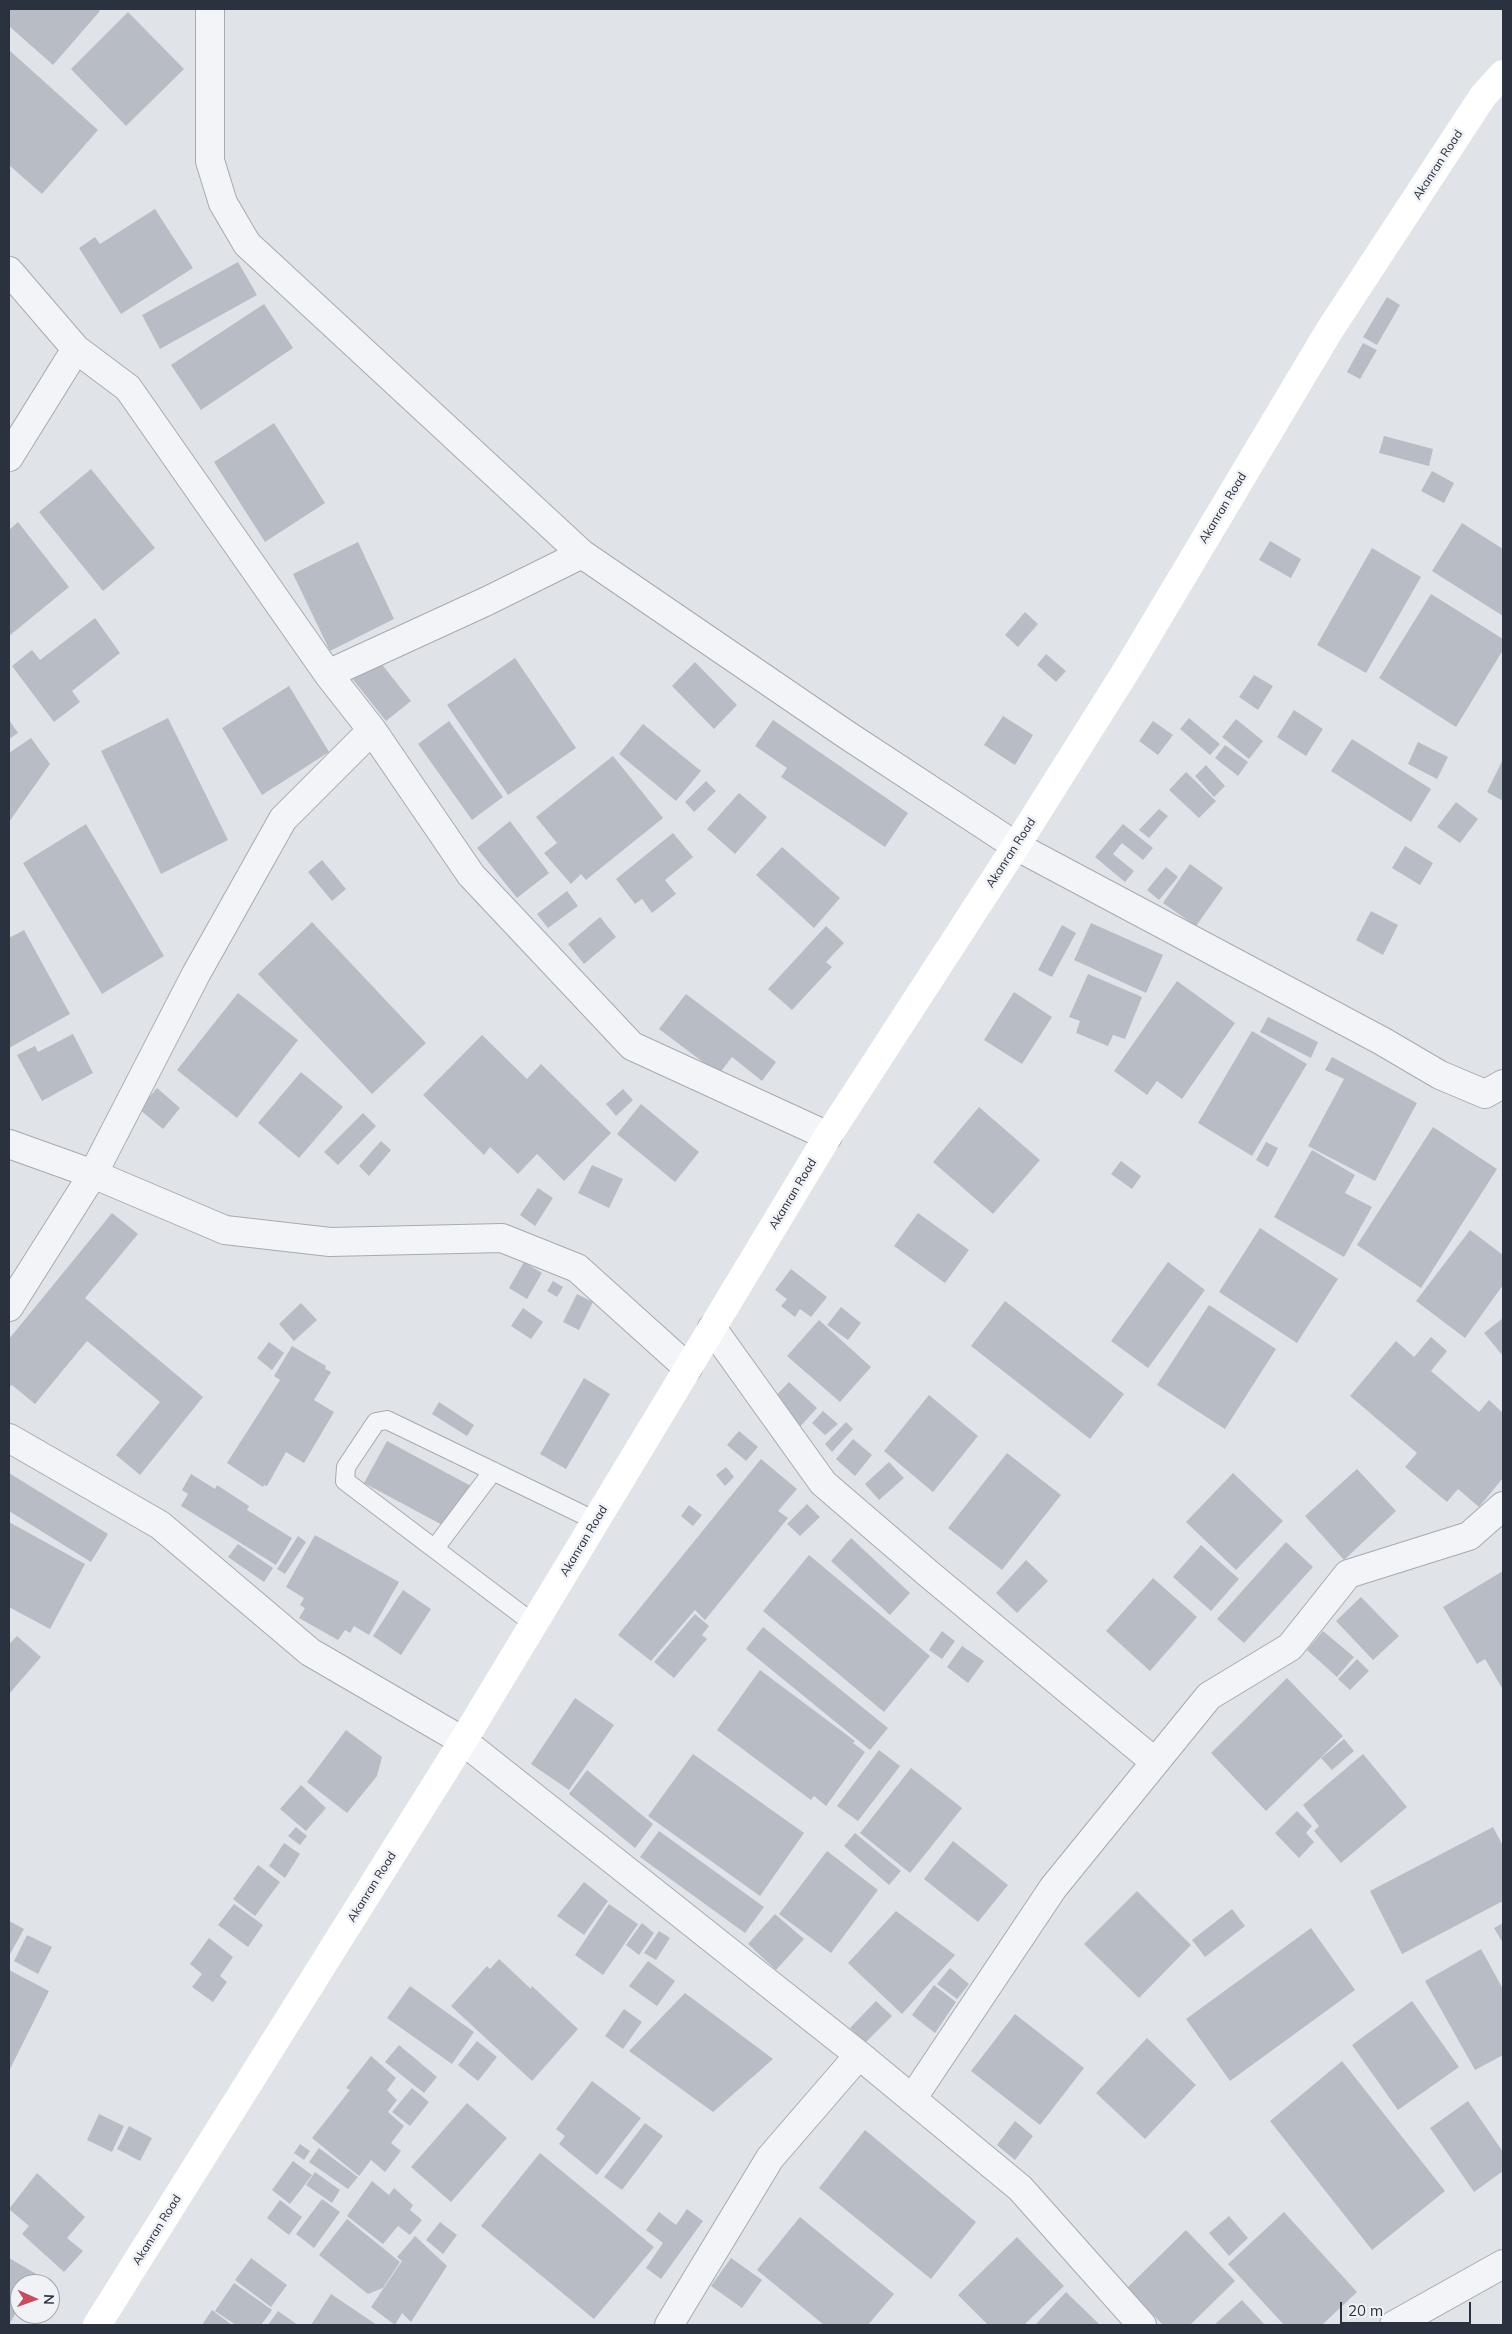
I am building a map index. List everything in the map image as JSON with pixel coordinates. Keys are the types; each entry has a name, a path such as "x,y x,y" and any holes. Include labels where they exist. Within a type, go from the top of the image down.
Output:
{"main road":[{"name":"Akanran Road","path":"97,2325 463,1741 828,1136 1016,846 1128,668 1329,330 1483,96 1503,74"}],"street":[{"path":"206,11 210,161 223,203 247,244 582,554 847,735 1016,846 1382,1041 1440,1075 1485,1094 1503,1084"},
{"path":"9,271 76,349 128,388 328,674 372,730 472,875 632,1046 828,1136"},
{"path":"9,457 76,349"},
{"path":"328,674 487,601 582,554"},
{"path":"9,1306 93,1174 196,974 283,819 372,730"},
{"path":"9,1144 93,1174 225,1230 330,1242 502,1238 577,1268 688,1368"},
{"path":"712,1328 823,1483 930,1575 1155,1762"},
{"path":"9,1438 160,1525 310,1652 463,1741 859,2055 1020,2188 1142,2325"},
{"path":"912,2099 1053,1888 1209,1696 1290,1646 1348,1574 1469,1536 1503,1506"},
{"path":"669,2325 770,2158 859,2055"},
{"path":"1394,2325 1503,2264"}],"lane":[{"path":"534,1624 346,1481 346,1468 376,1422 387,1420 596,1520"},
{"path":"435,1548 493,1471"}],"building":[{"path":"9,9 98,9 100,11 53,65 9,26"},
{"path":"128,12 184,69 126,126 71,69"},
{"path":"9,50 98,130 42,194 9,165"},
{"path":"155,209 193,268 121,314 79,248 95,237 100,244"},
{"path":"238,262 257,295 160,349 142,315"},
{"path":"1387,297 1400,305 1377,345 1363,337"},
{"path":"264,304 293,348 201,410 171,365"},
{"path":"1363,343 1377,350 1360,379 1347,372"},
{"path":"274,423 325,503 265,542 214,462"},
{"path":"1384,436 1433,449 1429,466 1379,453"},
{"path":"91,469 155,548 103,591 39,512"},
{"path":"1432,471 1454,483 1444,503 1421,491"},
{"path":"18,522 69,587 9,636 9,530"},
{"path":"1462,523 1503,549 1503,616 1432,571"},
{"path":"1270,541 1301,559 1291,578 1259,560"},
{"path":"358,542 394,619 330,651 293,574"},
{"path":"1372,548 1421,577 1366,673 1317,645"},
{"path":"1431,594 1503,639 1503,650 1456,727 1379,678"},
{"path":"1025,612 1038,624 1018,647 1005,635"},
{"path":"95,618 120,653 72,691 80,702 54,722 12,666 32,650 40,660"},
{"path":"1046,654 1066,671 1056,682 1037,665"},
{"path":"376,657 411,701 386,721 351,677"},
{"path":"515,658 576,748 508,795 447,705"},
{"path":"695,662 737,705 714,729 672,686"},
{"path":"1254,675 1273,686 1258,710 1239,697"},
{"path":"289,686 329,752 262,795 222,728"},
{"path":"1294,710 1323,729 1306,756 1277,737"},
{"path":"1003,716 1033,735 1015,765 984,745"},
{"path":"168,718 228,840 161,874 101,751"},
{"path":"1189,718 1220,744 1210,755 1180,729"},
{"path":"1236,719 1263,741 1249,759 1222,737"},
{"path":"9,720 18,733 9,739"},
{"path":"773,720 908,813 885,847 781,777 787,768 755,746"},
{"path":"449,721 503,797 472,820 418,744"},
{"path":"1153,721 1173,735 1158,755 1139,741"},
{"path":"643,724 701,771 676,801 619,754"},
{"path":"31,738 50,764 9,822 9,753"},
{"path":"1352,739 1431,789 1411,822 1331,771"},
{"path":"1418,742 1448,757 1437,779 1408,764"},
{"path":"1225,745 1248,762 1238,776 1215,758"},
{"path":"613,756 663,818 586,880 581,874 571,884 544,853 557,843 536,817"},
{"path":"1503,759 1503,801 1487,792"},
{"path":"1206,765 1225,786 1214,797 1195,776"},
{"path":"1186,772 1216,801 1199,818 1169,790"},
{"path":"706,781 716,791 694,812 685,802"},
{"path":"739,793 767,817 735,854 707,829"},
{"path":"1456,802 1478,819 1460,843 1437,827"},
{"path":"1159,809 1168,816 1149,838 1139,830"},
{"path":"510,821 549,873 517,898 477,848"},
{"path":"86,824 164,956 102,994 23,863"},
{"path":"1123,824 1153,848 1143,860 1122,843 1113,854 1134,871 1125,882 1095,857"},
{"path":"673,833 693,857 665,880 676,894 652,913 642,899 635,904 616,879"},
{"path":"1405,846 1433,863 1420,885 1392,868"},
{"path":"782,847 840,898 814,928 756,875"},
{"path":"322,860 346,889 332,901 308,872"},
{"path":"1190,864 1223,888 1196,926 1163,903"},
{"path":"1166,867 1178,877 1159,900 1147,890"},
{"path":"567,891 578,906 548,928 537,914"},
{"path":"1371,911 1398,925 1383,955 1356,940"},
{"path":"600,917 616,937 584,964 568,944"},
{"path":"312,922 426,1043 372,1094 258,974"},
{"path":"1091,923 1163,955 1146,993 1074,960"},
{"path":"1062,925 1076,933 1052,977 1038,970"},
{"path":"826,926 844,943 826,962 832,967 792,1010 768,989"},
{"path":"24,930 70,1014 9,1048 9,938"},
{"path":"1088,974 1142,997 1125,1039 1113,1035 1108,1046 1076,1033 1080,1021 1069,1017"},
{"path":"1177,981 1235,1023 1182,1099 1157,1081 1147,1095 1114,1071"},
{"path":"1014,992 1052,1017 1022,1064 984,1040"},
{"path":"238,993 298,1040 237,1118 177,1070"},
{"path":"686,994 776,1062 762,1081 732,1057 719,1074 659,1029"},
{"path":"1268,1017 1318,1042 1311,1058 1260,1032"},
{"path":"1252,1031 1307,1064 1252,1156 1198,1123"},
{"path":"73,1034 93,1073 42,1101 17,1055 35,1046 38,1052"},
{"path":"482,1035 527,1079 541,1064 611,1133 564,1181 537,1154 518,1174 490,1147 484,1155 423,1095"},
{"path":"1332,1057 1417,1103 1375,1181 1308,1146 1344,1079 1325,1070"},
{"path":"301,1072 343,1107 299,1158 258,1123"},
{"path":"157,1088 180,1108 163,1129 139,1109"},
{"path":"623,1089 633,1100 616,1116 606,1104"},
{"path":"641,1104 699,1152 675,1182 617,1134"},
{"path":"979,1107 1040,1160 993,1214 933,1162"},
{"path":"363,1113 376,1126 338,1165 324,1152"},
{"path":"1433,1127 1497,1169 1421,1288 1357,1245"},
{"path":"381,1141 391,1150 369,1176 359,1166"},
{"path":"1266,1142 1278,1148 1268,1167 1256,1160"},
{"path":"1312,1150 1355,1175 1345,1193 1372,1207 1344,1257 1274,1217"},
{"path":"1121,1161 1141,1176 1132,1189 1111,1174"},
{"path":"592,1165 623,1179 609,1208 578,1193"},
{"path":"538,1188 553,1198 535,1226 520,1215"},
{"path":"112,1213 138,1234 85,1298 203,1397 140,1475 116,1455 160,1402 87,1341 35,1404 12,1385 9,1387 9,1339"},
{"path":"918,1213 969,1250 945,1283 894,1246"},
{"path":"1260,1228 1338,1279 1297,1343 1219,1292"},
{"path":"1470,1230 1503,1255 1503,1285 1465,1338 1416,1301"},
{"path":"524,1262 542,1273 527,1299 509,1288"},
{"path":"1168,1262 1205,1290 1148,1368 1111,1341"},
{"path":"791,1269 827,1297 811,1317 800,1309 795,1317 781,1306 787,1299 775,1290"},
{"path":"553,1281 563,1287 557,1297 547,1291"},
{"path":"577,1294 593,1302 579,1330 563,1322"},
{"path":"1005,1301 1124,1394 1090,1439 971,1346"},
{"path":"301,1303 317,1320 294,1341 279,1324"},
{"path":"1209,1305 1276,1349 1225,1429 1157,1385"},
{"path":"841,1307 861,1323 848,1340 827,1325"},
{"path":"523,1308 543,1322 531,1339 511,1326"},
{"path":"1503,1318 1503,1356 1484,1333"},
{"path":"819,1320 871,1367 840,1402 787,1356"},
{"path":"1431,1337 1447,1351 1431,1371 1479,1412 1489,1400 1503,1413 1503,1478 1479,1507 1458,1489 1447,1502 1405,1467 1417,1453 1350,1396 1396,1341 1414,1357"},
{"path":"269,1342 284,1353 272,1370 257,1358"},
{"path":"292,1346 326,1366 325,1369 331,1372 314,1400 334,1412 304,1463 286,1452 267,1486 264,1485 263,1487 227,1463 280,1380 274,1376"},
{"path":"584,1378 610,1394 566,1469 540,1454"},
{"path":"789,1382 817,1408 798,1429 770,1402"},
{"path":"929,1395 978,1436 933,1492 884,1451"},
{"path":"439,1402 474,1425 467,1436 432,1414"},
{"path":"823,1411 838,1424 825,1435 812,1423"},
{"path":"846,1422 853,1429 832,1452 825,1444"},
{"path":"739,1431 758,1447 746,1461 727,1445"},
{"path":"853,1439 872,1455 855,1476 836,1459"},
{"path":"387,1441 471,1486 448,1528 364,1483"},
{"path":"1007,1453 1061,1495 1002,1570 948,1528"},
{"path":"761,1459 797,1489 778,1511 788,1518 705,1620 695,1610 651,1661 618,1635"},
{"path":"889,1462 904,1478 879,1500 865,1484"},
{"path":"726,1467 734,1477 725,1486 716,1475"},
{"path":"1357,1469 1396,1511 1344,1560 1305,1516"},
{"path":"9,1473 108,1534 91,1562 9,1511"},
{"path":"1233,1473 1283,1521 1236,1570 1186,1522"},
{"path":"191,1474 215,1489 217,1485 249,1506 247,1510 292,1538 276,1565 181,1506 188,1494 182,1490"},
{"path":"807,1504 820,1517 800,1536 787,1524"},
{"path":"689,1505 702,1515 693,1526 681,1516"},
{"path":"9,1522 85,1564 50,1629 9,1607"},
{"path":"315,1535 399,1582 369,1635 354,1626 350,1633 345,1630 338,1640 299,1618 305,1608 300,1605 304,1598 286,1587"},
{"path":"298,1536 306,1542 285,1574 277,1569"},
{"path":"851,1538 910,1593 890,1615 831,1561"},
{"path":"1286,1542 1313,1567 1244,1643 1217,1619"},
{"path":"238,1544 273,1568 264,1582 228,1557"},
{"path":"1201,1545 1239,1579 1211,1611 1173,1577"},
{"path":"809,1555 930,1656 884,1712 763,1611"},
{"path":"1026,1560 1048,1581 1017,1613 996,1593"},
{"path":"1503,1571 1502,1688 1485,1659 1477,1664 1443,1607"},
{"path":"1153,1578 1197,1617 1150,1671 1106,1631"},
{"path":"403,1590 431,1609 401,1655 373,1636"},
{"path":"1361,1597 1399,1636 1373,1660 1336,1621"},
{"path":"695,1614 709,1626 702,1635 707,1639 674,1678 654,1662"},
{"path":"763,1627 888,1728 870,1750 746,1649"},
{"path":"942,1631 955,1641 942,1659 929,1650"},
{"path":"1323,1631 1354,1657 1337,1677 1307,1650"},
{"path":"17,1636 41,1657 9,1694 9,1644"},
{"path":"962,1646 984,1661 968,1683 947,1667"},
{"path":"1357,1659 1369,1671 1350,1690 1338,1679"},
{"path":"760,1670 855,1741 853,1743 865,1752 826,1806 814,1796 811,1800 717,1730"},
{"path":"1287,1678 1343,1736 1266,1811 1211,1753"},
{"path":"575,1698 614,1725 569,1790 531,1764"},
{"path":"346,1730 382,1757 377,1776 347,1813 307,1782"},
{"path":"1344,1739 1354,1751 1332,1770 1321,1758"},
{"path":"879,1750 900,1766 858,1821 837,1806"},
{"path":"693,1754 804,1833 760,1896 648,1816"},
{"path":"1363,1754 1407,1807 1341,1863 1314,1831 1319,1826 1303,1805"},
{"path":"911,1768 962,1808 910,1873 860,1833"},
{"path":"587,1770 653,1824 635,1848 569,1794"},
{"path":"301,1785 326,1808 306,1831 280,1809"},
{"path":"1297,1811 1312,1826 1306,1833 1314,1842 1299,1858 1275,1833"},
{"path":"296,1827 307,1836 300,1845 288,1836"},
{"path":"1493,1827 1503,1846 1503,1901 1402,1954 1370,1891"},
{"path":"659,1831 764,1907 745,1933 640,1857"},
{"path":"855,1833 901,1871 889,1885 844,1846"},
{"path":"953,1841 1008,1885 978,1922 924,1879"},
{"path":"284,1843 300,1854 285,1878 269,1866"},
{"path":"827,1851 878,1890 831,1953 779,1914"},
{"path":"258,1865 280,1882 255,1916 233,1899"},
{"path":"584,1882 608,1901 584,1935 557,1916"},
{"path":"1137,1891 1191,1945 1139,1998 1084,1944"},
{"path":"234,1904 263,1925 248,1947 218,1925"},
{"path":"609,1904 638,1924 603,1975 575,1955"},
{"path":"1232,1909 1245,1926 1205,1957 1192,1940"},
{"path":"896,1911 955,1955 902,2014 848,1963"},
{"path":"775,1914 804,1939 776,1970 748,1944"},
{"path":"9,1921 24,1929 9,1956"},
{"path":"642,1923 654,1933 639,1955 626,1945"},
{"path":"1503,1923 1503,1943 1494,1928"},
{"path":"1311,1928 1355,1990 1230,2081 1186,2019"},
{"path":"659,1931 670,1938 656,1960 644,1953"},
{"path":"27,1935 52,1947 38,1974 14,1961"},
{"path":"209,1938 233,1957 220,1976 227,1982 213,2002 192,1987 202,1974 190,1964"},
{"path":"1481,1949 1503,1989 1503,2055 1475,2070 1425,1981"},
{"path":"499,1959 531,1989 532,1986 578,2029 532,2081 451,2006 487,1966 490,1969"},
{"path":"648,1961 675,1981 657,2006 629,1986"},
{"path":"950,1968 969,1984 957,1999 937,1984"},
{"path":"9,1970 49,1991 9,2071"},
{"path":"934,1985 956,2002 935,2033 912,2015"},
{"path":"410,1986 474,2032 452,2064 387,2018"},
{"path":"685,1993 773,2059 713,2112 629,2051"},
{"path":"876,2001 892,2016 865,2043 850,2028"},
{"path":"1412,2001 1459,2067 1398,2110 1352,2045"},
{"path":"624,2009 642,2022 623,2049 605,2036"},
{"path":"1015,2014 1084,2068 1040,2125 971,2071"},
{"path":"1147,2038 1196,2085 1145,2139 1096,2093"},
{"path":"477,2041 497,2057 478,2081 458,2065"},
{"path":"399,2045 437,2077 424,2093 385,2062"},
{"path":"371,2056 396,2078 387,2090 397,2100 388,2112 404,2126 391,2143 401,2151 385,2172 371,2160 359,2176 312,2138 350,2090 346,2088"},
{"path":"1342,2061 1445,2191 1372,2250 1270,2121"},
{"path":"592,2081 641,2118 597,2175 559,2144 565,2136 556,2129"},
{"path":"412,2088 429,2102 410,2126 392,2112"},
{"path":"1468,2101 1503,2152 1503,2171 1474,2192 1430,2128"},
{"path":"467,2103 507,2138 451,2202 411,2167"},
{"path":"99,2114 124,2126 112,2152 87,2140"},
{"path":"1015,2121 1033,2136 1015,2160 997,2145"},
{"path":"645,2123 663,2136 622,2190 604,2177"},
{"path":"129,2126 152,2138 140,2161 117,2149"},
{"path":"865,2130 976,2222 931,2279 819,2188"},
{"path":"300,2144 310,2151 304,2160 294,2153"},
{"path":"319,2148 358,2177 348,2189 309,2162"},
{"path":"540,2153 654,2247 594,2319 481,2226"},
{"path":"293,2161 312,2175 290,2204 272,2190"},
{"path":"315,2172 340,2190 332,2203 306,2185"},
{"path":"37,2173 85,2217 67,2238 83,2251 64,2272 22,2234 29,2226 9,2209"},
{"path":"372,2181 389,2195 394,2188 413,2205 410,2210 422,2220 410,2235 398,2226 383,2244 347,2216"},
{"path":"322,2199 340,2212 314,2248 296,2234"},
{"path":"280,2200 302,2217 289,2235 267,2218"},
{"path":"687,2209 703,2221 661,2279 646,2268 663,2243 646,2230 659,2212 676,2225"},
{"path":"1284,2212 1357,2292 1322,2325 1284,2325 1228,2264"},
{"path":"1229,2216 1248,2238 1229,2256 1209,2233"},
{"path":"800,2217 894,2294 868,2325 824,2325 757,2270"},
{"path":"347,2219 400,2262 383,2288 368,2294 319,2255"},
{"path":"440,2222 457,2235 443,2254 426,2240"},
{"path":"1186,2230 1235,2281 1190,2325 1163,2325 1127,2288"},
{"path":"415,2236 447,2266 411,2322 402,2313 395,2325 371,2307 402,2261 397,2257"},
{"path":"1017,2237 1064,2286 1024,2325 988,2325 958,2295"},
{"path":"9,2258 36,2274 10,2274 9,2325"},
{"path":"251,2258 287,2285 271,2307 235,2280"},
{"path":"731,2258 762,2280 742,2308 711,2286"},
{"path":"234,2283 272,2310 261,2325 236,2325 215,2311"},
{"path":"1066,2292 1100,2325 1035,2325"},
{"path":"331,2294 377,2325 311,2325"},
{"path":"1242,2300 1265,2325 1214,2325"},
{"path":"212,2310 232,2325 202,2325"},
{"path":"278,2311 298,2325 268,2325"}]}
